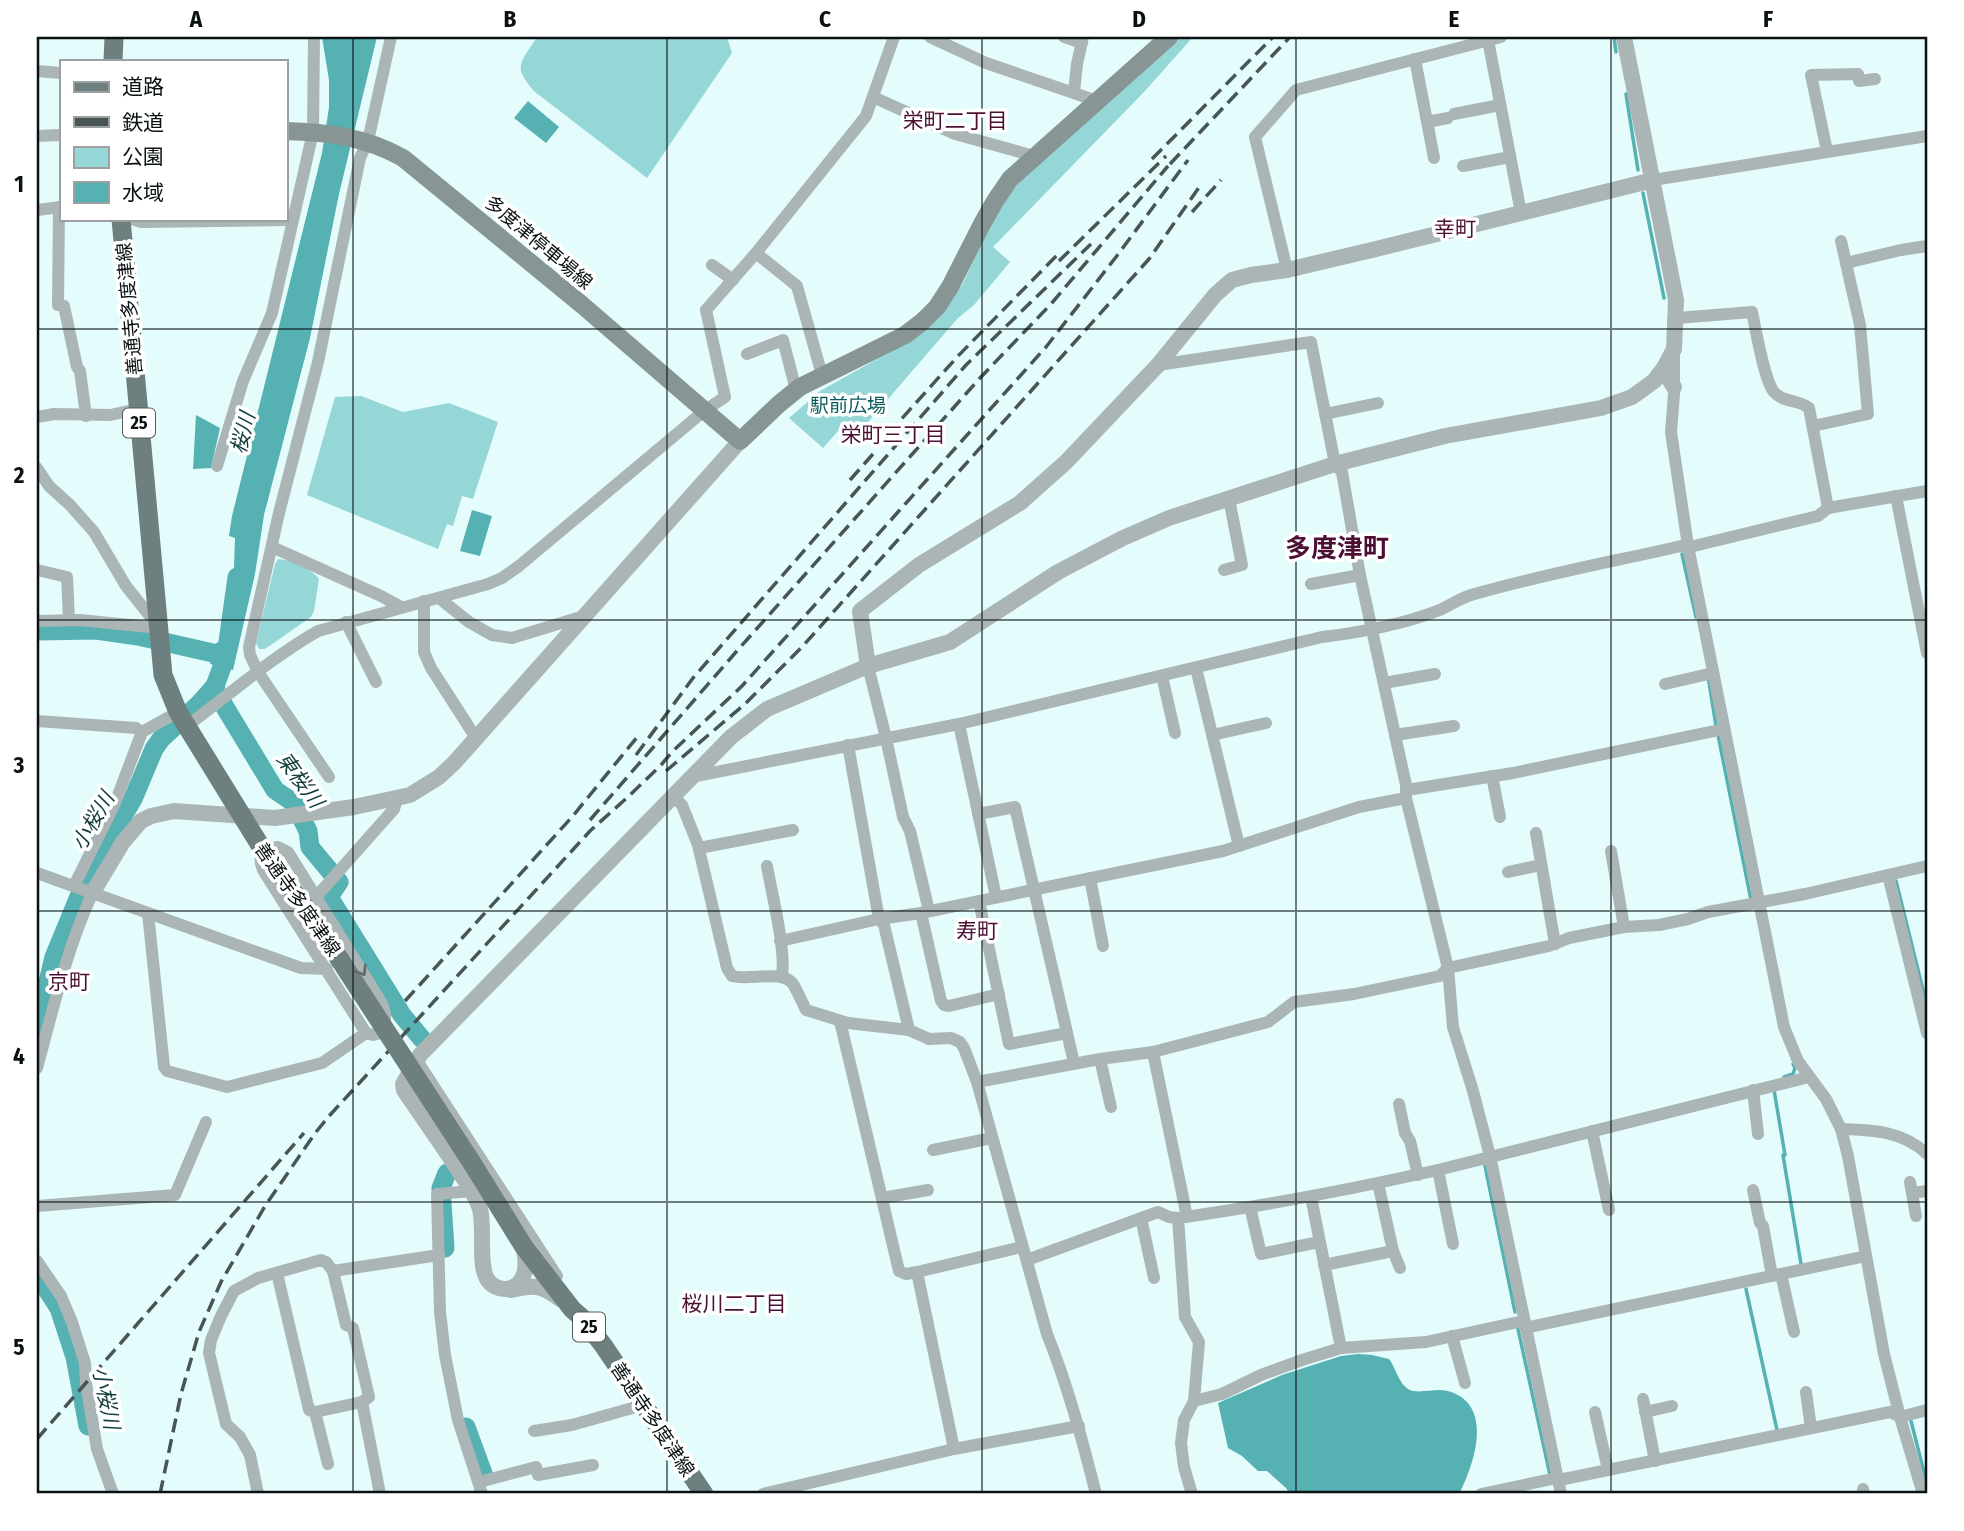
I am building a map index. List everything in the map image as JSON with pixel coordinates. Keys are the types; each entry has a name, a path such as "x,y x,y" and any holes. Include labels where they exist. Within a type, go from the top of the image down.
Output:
{"main road":[{"path":"113,60 114,37"},
{"path":"740,441 796,390 905,335 937,307 950,288 995,201 1010,179 1163,39"},
{"name":"多度津停車場線","path":"287,131 318,132 363,140 387,149 416,167 740,441"},
{"name":"善通寺多度津線","path":"121,220 160,653 163,675 182,719 263,850 313,918 334,965 472,1163 524,1247 603,1345 704,1494"}],"street":[{"path":"217,466 243,381 272,313 292,220 318,132 314,37"},
{"path":"329,778 258,672 249,647 279,513 318,362 363,140 391,37"},
{"path":"142,732 182,719 222,700 300,641 318,631 502,578 520,566 704,411 725,397 706,310 756,253 866,116 894,37"},
{"path":"930,37 986,63 1097,101"},
{"path":"1064,37 1082,40 1074,92"},
{"path":"1624,37 1676,300 1671,432 1709,674 1724,729 1784,1027 1798,1061 1826,1100 1841,1129 1884,1354 1923,1494"},
{"path":"1287,270 1255,137 1296,90 1496,38 1500,105 1521,213"},
{"path":"1415,59 1434,158"},
{"path":"37,71 60,73"},
{"path":"1827,151 1811,75 1858,74 1859,81 1875,79"},
{"path":"873,97 955,134 1034,156"},
{"path":"1427,122 1500,105"},
{"path":"37,136 60,135"},
{"path":"999,994 949,1006 941,1001 910,831 903,817 868,666 860,611 919,565 1020,503 1066,463 1158,365 1215,295 1232,280 1287,270 1653,180 1927,136"},
{"path":"1463,166 1510,157"},
{"path":"37,210 60,207 58,305 64,306 76,366 80,371 86,416"},
{"path":"135,220 292,220"},
{"path":"1813,426 1868,414 1860,325 1842,241"},
{"path":"1846,263 1927,246"},
{"path":"756,253 797,286 822,375"},
{"path":"712,265 733,280"},
{"path":"1676,318 1752,312 1769,382 1775,393 1809,408 1828,508"},
{"path":"747,354 783,340 796,390"},
{"path":"1158,365 1311,342 1335,464 1342,472 1360,575 1406,794 1448,968 1452,1027 1490,1156 1561,1494"},
{"path":"1657,378 1674,349"},
{"path":"576,1313 550,1291 541,1287 511,1290 491,1284 485,1276 482,1263 480,1210 472,1191 404,1090 403,1084 416,1059 731,737 767,709 868,666 950,642 1058,572 1169,518 1335,464 1445,436 1601,408 1632,397 1662,375 1667,376 1674,387"},
{"path":"1325,414 1378,403"},
{"path":"37,417 54,414 110,415 138,409"},
{"path":"82,888 141,821 151,816 174,811 285,817 397,799 410,795 439,777 740,441"},
{"path":"37,468 49,486 94,532 126,586 159,628"},
{"path":"691,777 959,724 1322,637 1348,634 1442,609 1468,596 1818,516 1828,508 1927,491"},
{"path":"1896,496 1927,653"},
{"path":"1224,570 1242,565 1228,499"},
{"path":"272,547 401,607"},
{"path":"37,570 67,577 69,620"},
{"path":"1311,584 1360,575"},
{"path":"439,598 469,622 492,635 512,638 585,615"},
{"path":"424,601 424,652 431,668 476,738"},
{"path":"37,621 69,620 159,628"},
{"path":"346,622 376,682"},
{"path":"1196,668 1239,846"},
{"path":"1384,683 1435,674"},
{"path":"1665,684 1709,674"},
{"path":"1162,676 1175,733"},
{"path":"37,721 136,728 142,732"},
{"path":"1212,735 1266,723"},
{"path":"959,724 996,897"},
{"path":"1395,735 1454,726"},
{"path":"780,941 1223,851 1406,794 1724,729"},
{"path":"37,1068 43,1023 83,913 82,888 142,732"},
{"path":"848,745 879,919 884,925 909,1030"},
{"path":"1492,776 1500,817"},
{"path":"673,796 682,805 699,848 727,968 733,976 741,979 782,976 791,982 806,1010 840,1021 909,1030 929,1039 951,1038 960,1042 964,1048 977,1082 1047,1334 1079,1426 1096,1494"},
{"path":"316,897 394,809 397,799"},
{"path":"978,814 1015,807 1074,1063"},
{"path":"699,848 793,830"},
{"path":"1536,833 1555,944"},
{"path":"37,873 301,968 334,965 366,1033 380,1033 384,1026 385,1010 382,1002 288,852 278,847 263,850"},
{"path":"1611,851 1624,927"},
{"path":"1508,872 1541,865"},
{"path":"767,866 780,941 782,976"},
{"path":"977,1082 1074,1063 1153,1052 1268,1023 1294,1002 1354,994 1440,976 1448,968 1555,944 1569,938 1624,927 1659,925 1708,912 1805,894 1927,866"},
{"path":"1888,875 1927,1033"},
{"path":"1090,878 1103,946"},
{"path":"979,901 1009,1044 1067,1032"},
{"path":"148,913 164,1067 167,1071 227,1087 322,1063 366,1033"},
{"path":"840,1021 899,1271 906,1274 917,1272 1022,1247"},
{"path":"1153,1052 1182,1218 1185,1317 1199,1342 1194,1401 1184,1420 1181,1443 1184,1467 1192,1494"},
{"path":"416,1059 543,1254 576,1313"},
{"path":"1100,1059 1111,1107"},
{"path":"1027,1260 1158,1212 1169,1217 1182,1218 1311,1197 1418,1175 1809,1077"},
{"path":"1753,1090 1758,1134"},
{"path":"1399,1104 1418,1175"},
{"path":"37,1206 175,1195 206,1122"},
{"path":"1841,1129 1880,1130 1917,1144 1927,1154"},
{"path":"1592,1130 1609,1210"},
{"path":"933,1150 992,1138"},
{"path":"1438,1170 1453,1244"},
{"path":"1378,1183 1393,1251 1400,1268"},
{"path":"1916,1216 1911,1188 1927,1191"},
{"path":"882,1198 928,1190"},
{"path":"1753,1190 1759,1223 1763,1226 1774,1273 1794,1332"},
{"path":"472,1191 437,1194 440,1312 457,1420 480,1488 536,1467 538,1475 593,1465"},
{"path":"1311,1197 1341,1348"},
{"path":"1250,1207 1261,1254 1319,1242"},
{"path":"1141,1219 1154,1278"},
{"path":"511,1290 524,1274 524,1247"},
{"path":"1324,1265 1393,1251"},
{"path":"333,1271 439,1255"},
{"path":"1194,1401 1222,1394 1261,1375 1341,1348 1426,1342 1866,1256"},
{"path":"37,1261 61,1296 85,1363 97,1449 113,1494"},
{"path":"258,1494 250,1455 240,1437 226,1423 209,1353 211,1340 234,1291 258,1278 321,1261 326,1262 333,1271 346,1325 353,1328 369,1397 362,1402 315,1412 309,1410 277,1273"},
{"path":"917,1272 954,1449"},
{"path":"1452,1336 1465,1382"},
{"path":"1806,1392 1810,1425"},
{"path":"362,1402 380,1494"},
{"path":"534,1432 572,1425 643,1405"},
{"path":"1654,1457 1644,1406 1672,1406"},
{"path":"1481,1494 1608,1470 1654,1457 1810,1425 1890,1412 1900,1417 1927,1410"},
{"path":"315,1412 328,1464"},
{"path":"1595,1412 1608,1470"},
{"path":"763,1494 954,1449 1079,1426"}],"green space":[{"path":"537,37 727,37 732,53 647,178 535,92 523,76 521,65"},
{"name":"駅前広場","path":"1180,37 1193,37 1144,92 993,247 1010,262 852,441 839,430 823,448 789,418 820,391 886,354 930,324 962,285 994,217 1029,171"},
{"path":"361,396 403,412 449,403 498,422 473,499 462,496 453,526 447,524 438,549 307,495 335,397"},
{"path":"278,559 300,565 319,579 314,611 311,617 265,649 259,649 256,643"}],"water":[{"path":"322,37 377,37 339,194 310,338 264,515 255,574 233,670 210,664 215,644 223,639 232,626 235,538 229,536 232,516 322,153 329,107 329,80"},
{"path":"528,101 559,127 546,143 514,118"},
{"path":"196,415 220,428 211,468 193,469"},
{"path":"472,510 492,516 480,556 460,551"},
{"path":"1358,1354 1389,1359 1400,1380 1410,1390 1448,1391 1463,1398 1472,1408 1477,1436 1475,1452 1459,1494 1290,1494 1267,1471 1258,1471 1242,1456 1228,1448 1218,1403 1282,1375 1341,1356"}],"waterway":[{"path":"1614,37 1616,52"},
{"path":"1626,94 1638,170"},
{"path":"1643,193 1664,298"},
{"path":"235,441 254,446"},
{"path":"1682,554 1696,617"},
{"name":"小桜川","path":"37,1029 54,957 87,877 133,799 154,749 215,686 226,656 237,577"},
{"name":"桜川","path":"37,631 96,630 138,636 226,656"},
{"path":"1708,676 1716,726"},
{"name":"東桜川","path":"215,686 217,694 275,790 294,803 308,831 310,847 339,882 329,897 402,1015 422,1039"},
{"path":"1718,735 1751,900"},
{"path":"1896,881 1927,1006"},
{"path":"1784,1077 1793,1074 1793,1064"},
{"path":"1774,1090 1801,1264"},
{"path":"1485,1166 1515,1312"},
{"name":"東桜川","path":"445,1248 441,1188 447,1173"},
{"name":"小桜川","path":"37,1274 59,1308 75,1357 88,1426"},
{"path":"1746,1289 1777,1430"},
{"path":"1518,1329 1550,1475"},
{"path":"1911,1421 1927,1484"},
{"name":"東桜川","path":"466,1427 484,1476"}],"railway":[{"path":"1152,159 1273,37"},
{"path":"1170,164 1290,37"},
{"path":"1059,261 1166,156"},
{"path":"160,1494 181,1394 199,1332 221,1282 265,1206 316,1132 590,831 742,686 1046,347 1188,160"},
{"path":"590,820 980,378 1051,304 1168,166"},
{"path":"1192,212 1221,180"},
{"path":"666,771 745,704 802,647 1149,259 1200,186"},
{"path":"636,755 693,678 966,365 1091,244"},
{"path":"888,434 958,356 1061,251"},
{"path":"850,480 873,454"},
{"path":"405,1001 572,817 638,736"},
{"path":"37,1439 304,1133"}],"district":[{"name":"栄町二丁目","path":"955,121"},
{"name":"幸町","path":"1455,229"},
{"name":"栄町三丁目","path":"893,435"},
{"name":"多度津町","path":"1337,548"},
{"name":"寿町","path":"977,931"},
{"name":"京町","path":"69,982"},
{"name":"桜川二丁目","path":"734,1304"}]}
